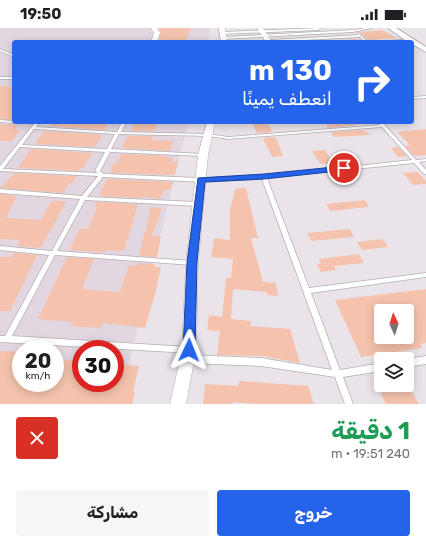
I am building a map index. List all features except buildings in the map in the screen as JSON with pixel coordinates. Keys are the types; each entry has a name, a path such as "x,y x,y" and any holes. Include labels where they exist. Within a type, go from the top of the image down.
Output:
{"street":[{"path":"154,28 157,33 155,40"},
{"path":"391,28 411,40"},
{"path":"414,42 425,49"},
{"path":"178,404 188,354 192,262 203,155 211,124"}],"lane":[{"path":"293,28 302,39"},
{"path":"265,36 293,28 319,28 328,38"},
{"path":"349,28 365,40"},
{"path":"223,35 265,36 353,31 371,28"},
{"path":"223,35 302,39 360,36"},
{"path":"0,50 12,55"},
{"path":"0,78 12,78"},
{"path":"414,98 426,97"},
{"path":"0,121 12,122"},
{"path":"0,169 37,124"},
{"path":"102,174 97,171 123,124"},
{"path":"34,128 118,133 239,137 381,124 426,173"},
{"path":"19,146 203,155"},
{"path":"0,169 201,180 264,177 426,160"},
{"path":"102,174 83,198 3,339 188,354 261,362 337,374 374,368"},
{"path":"264,177 349,404"},
{"path":"0,191 83,198 198,204"},
{"path":"0,248 192,262"},
{"path":"307,291 426,275"},
{"path":"414,362 426,360"}],"shaded area":[{"path":"0,28 211,28 208,40 12,40 12,124 188,124 124,384 124,340 72,340 72,392 122,392 119,404 0,404"}],"route":[{"path":"189,350 192,262 201,180 264,177 344,168"}]}
